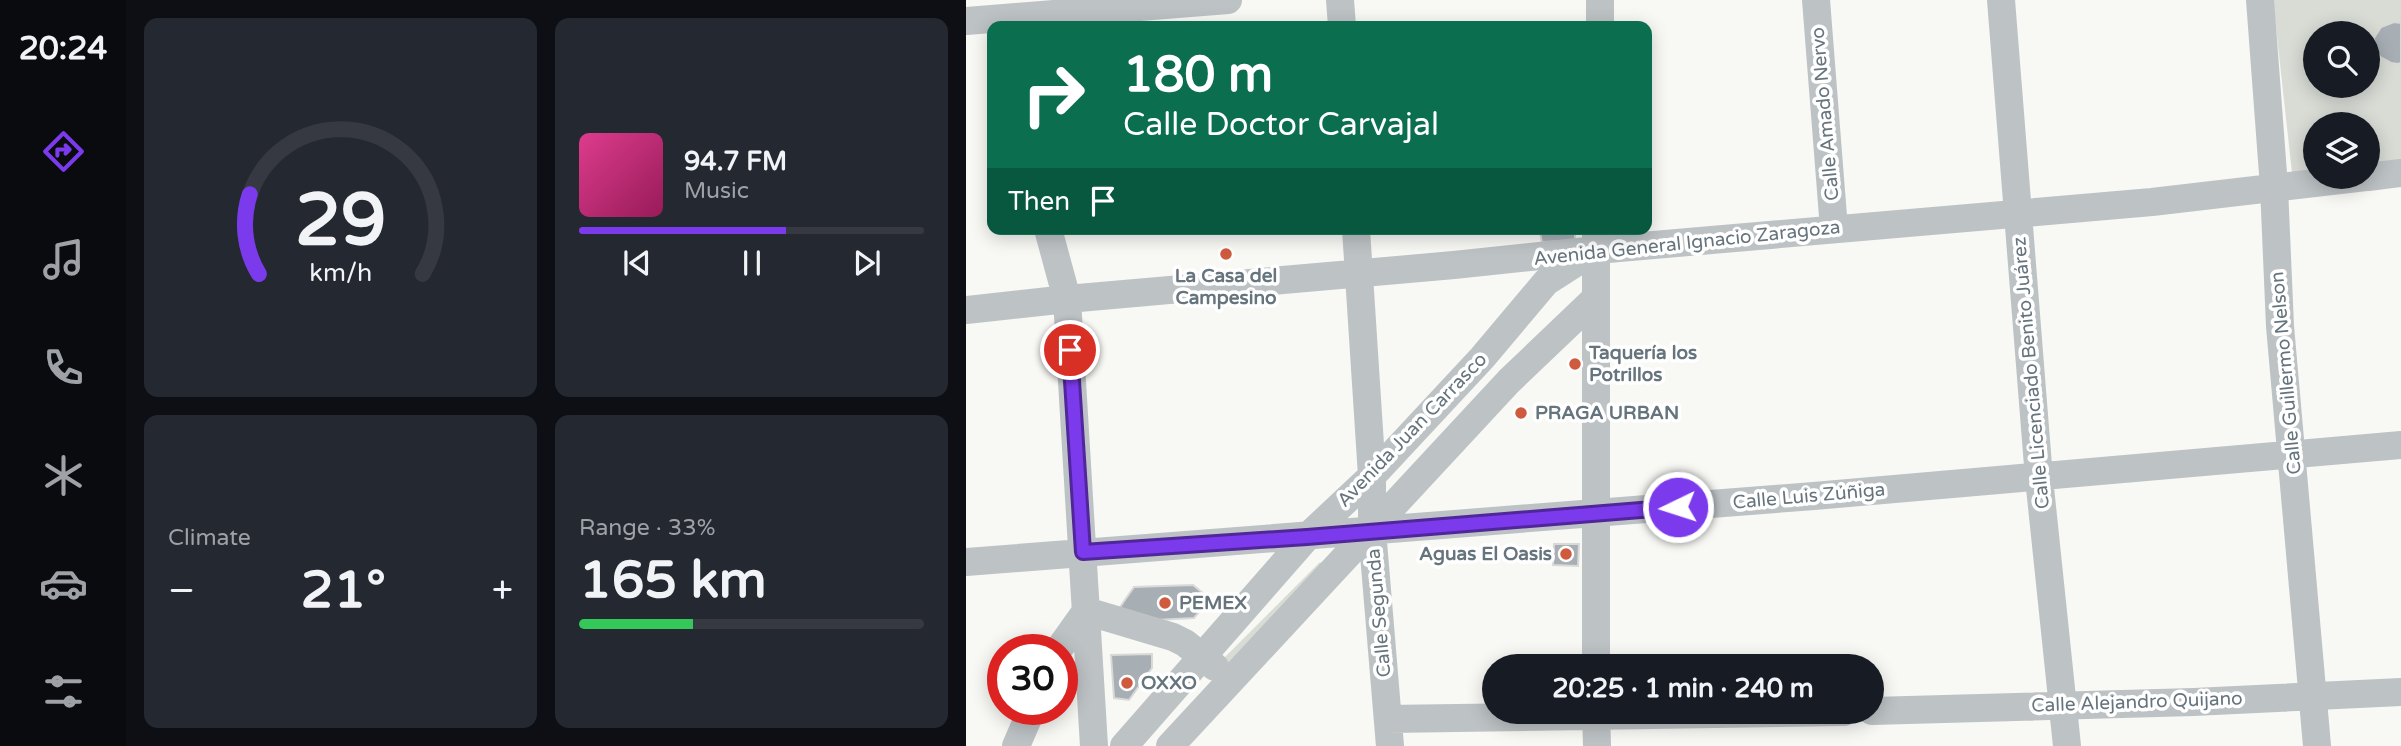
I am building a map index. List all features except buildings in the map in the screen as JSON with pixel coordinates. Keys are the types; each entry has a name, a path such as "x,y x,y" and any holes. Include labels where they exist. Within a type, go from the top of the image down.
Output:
{"street":[{"path":"982,19 1228,0"},
{"path":"1340,0 1342,21"},
{"path":"1600,0 1600,21"},
{"name":"Calle Amado Nervo","path":"1816,0 1834,229"},
{"name":"Calle Licenciado Benito Juárez","path":"2001,0 2039,478 2067,746"},
{"name":"Calle Guillermo Nelson","path":"2260,0 2274,187 2280,326 2317,746"},
{"name":"Avenida General Ignacio Zaragoza","path":"2380,175 2401,173"},
{"name":"Avenida General Ignacio Zaragoza","path":"966,310 1454,265 1596,240 1834,229 2152,202 2303,184"},
{"path":"1050,235 1067,299 1094,746"},
{"name":"Calle Segunda","path":"1356,235 1373,530 1389,732"},
{"path":"1596,240 1596,654"},
{"name":"Avenida Juan Carrasco","path":"1124,746 1307,537 1372,476 1482,358 1546,282 1596,240"},
{"name":"Avenida Juan Carrasco","path":"1170,746 1509,381 1596,298"},
{"path":"1482,358 1509,381"},
{"name":"Calle Luis Zúñiga","path":"966,562 2039,478 2292,453 2401,446"},
{"path":"1086,611 1174,637 1231,681"},
{"path":"1070,634 1086,611"},
{"name":"Calle Alejandro Quijano","path":"1884,711 2194,702 2401,692"},
{"path":"1389,732 1482,724"},
{"path":"1597,724 1597,746"},
{"path":"1016,746 1025,725"}],"shaded area":[{"path":"2273,0 2401,0 2401,162 2380,164 2380,112 2303,112 2303,172 2292,173"},
{"path":"1320,562 1328,569 1235,669 1223,659"}],"place":[{"name":"La Casa del Campesino","path":"1226,254"},
{"name":"Taquería los Potrillos","path":"1575,364"},
{"name":"PRAGA URBAN","path":"1521,413"},
{"name":"Aguas El Oasis","path":"1566,554"},
{"name":"PEMEX","path":"1165,603"},
{"name":"OXXO","path":"1127,683"}],"route":[{"path":"1070,350 1083,552 1678,507"}]}
